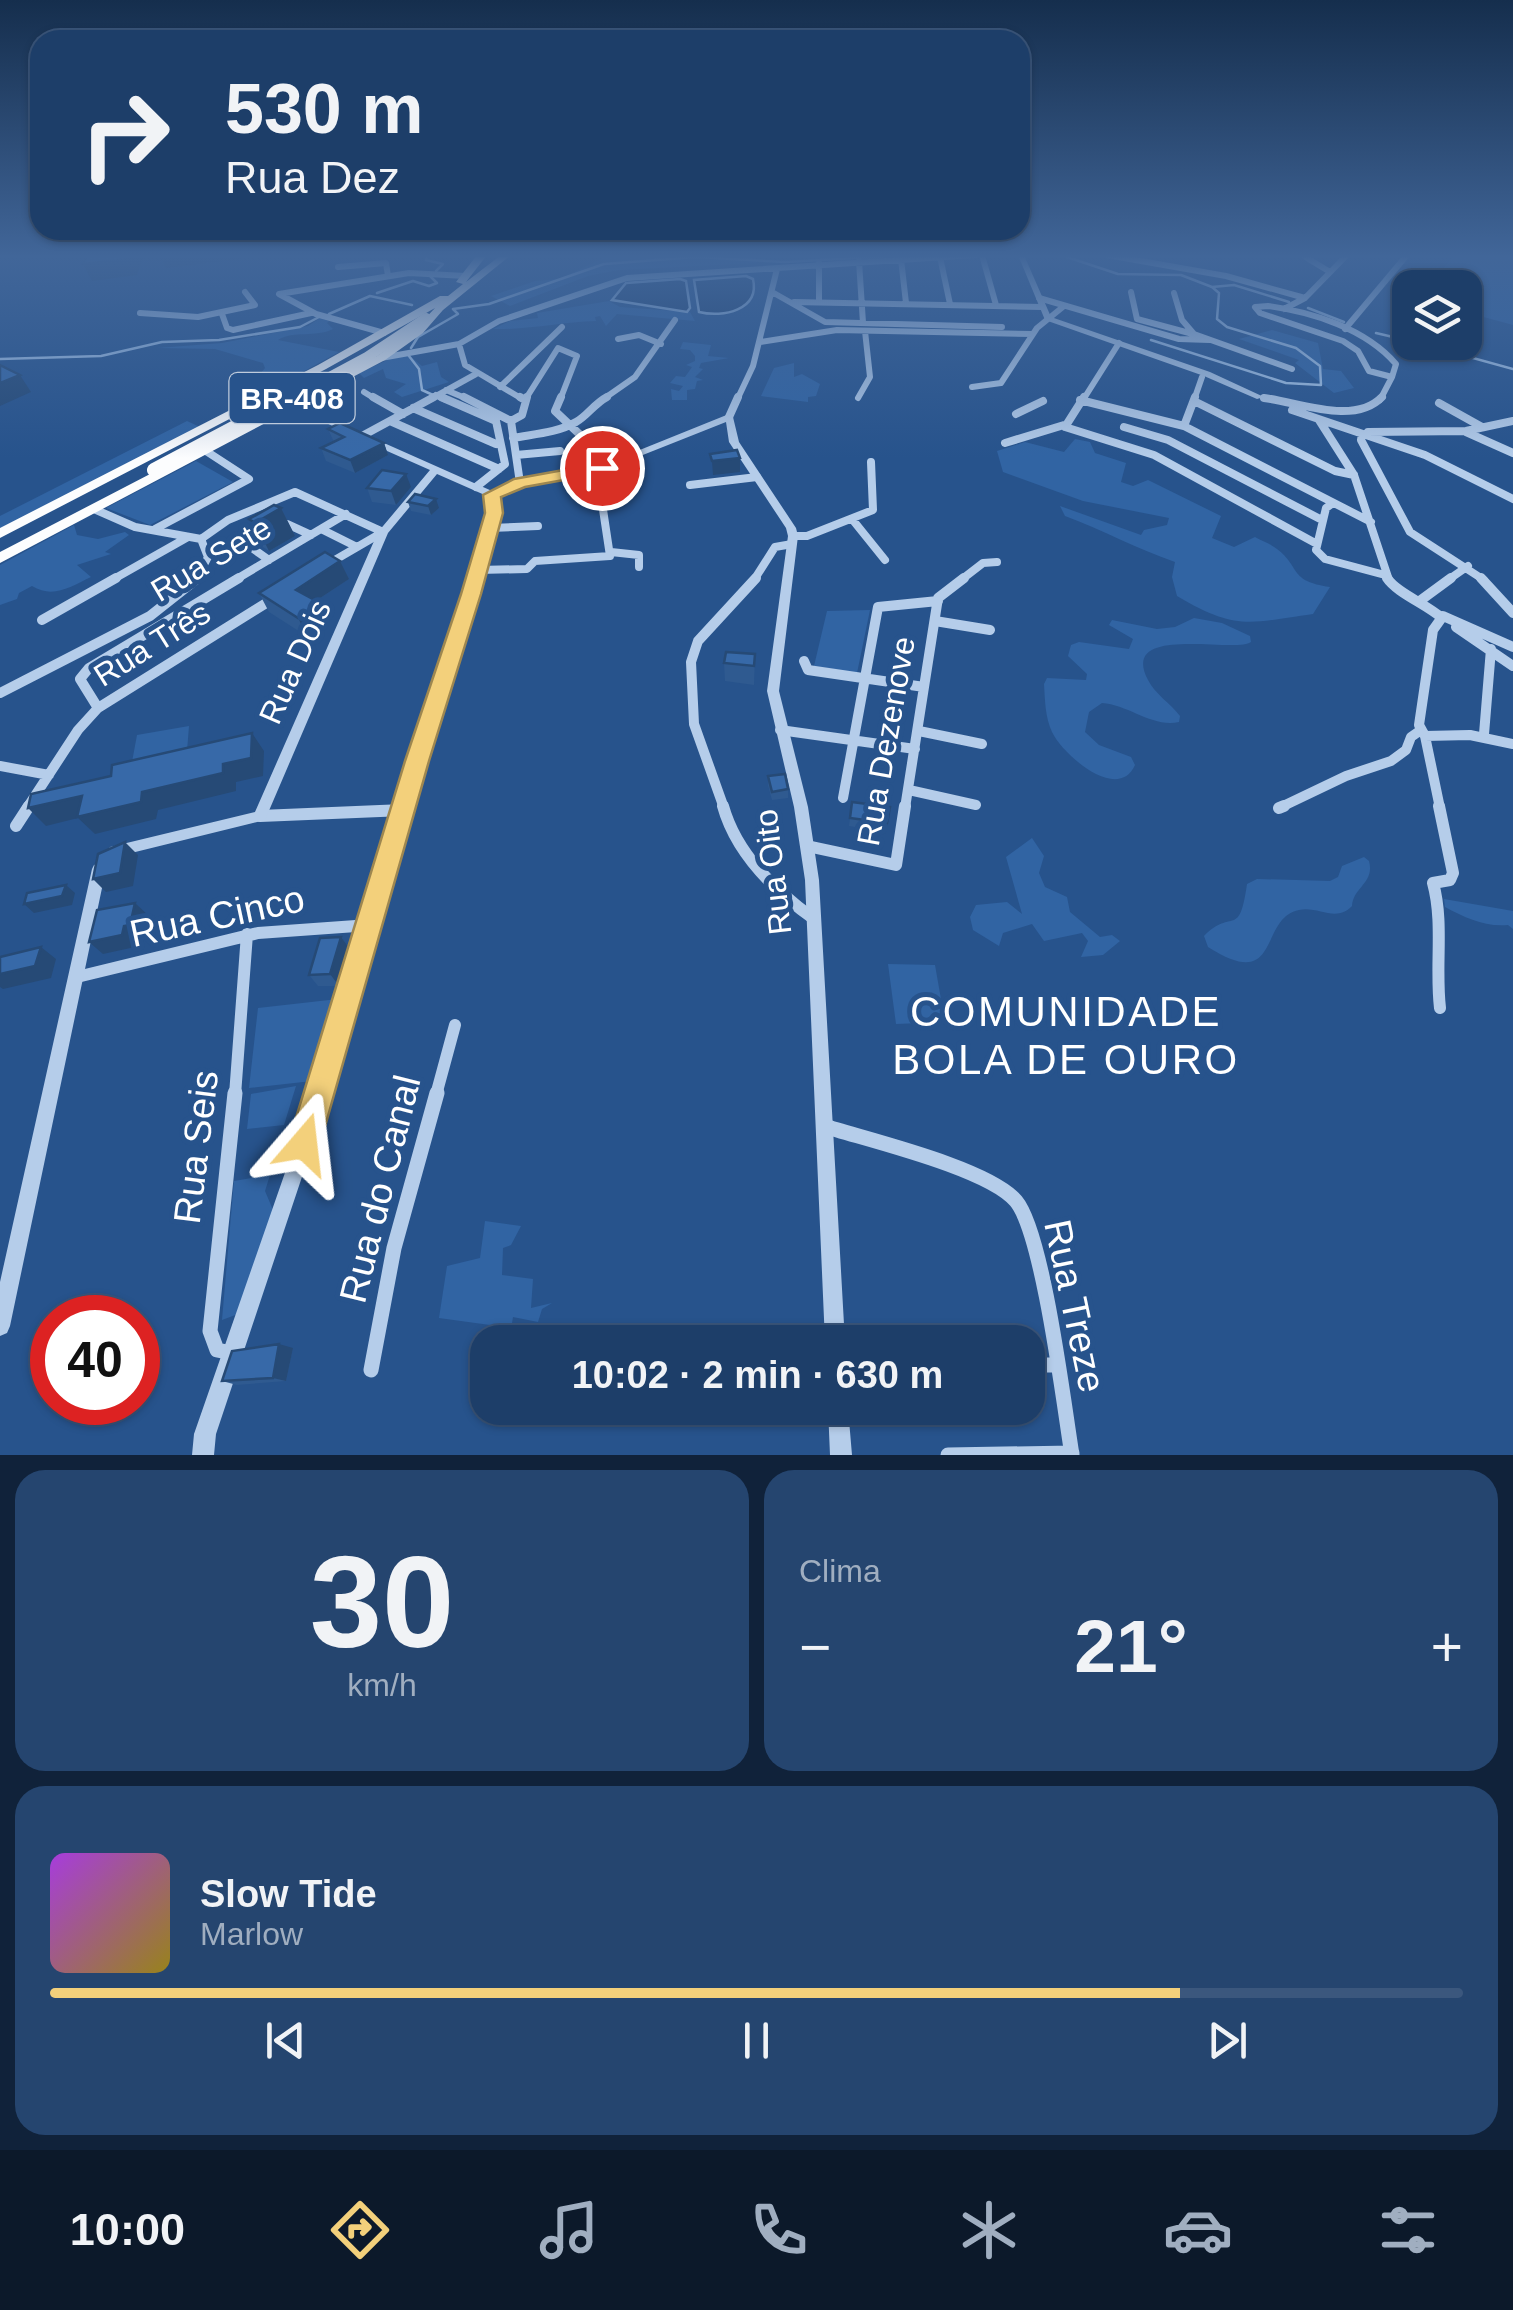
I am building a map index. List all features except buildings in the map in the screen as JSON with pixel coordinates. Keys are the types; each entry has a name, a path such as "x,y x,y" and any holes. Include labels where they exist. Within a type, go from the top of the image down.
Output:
{"highway":[{"path":"0,534 403,323"},
{"name":"BR-408","path":"0,542 367,357 415,323"},
{"path":"0,554 206,452 381,358 426,323"},
{"name":"BR-408","path":"0,554 150,468"}],"street":[{"path":"225,323 232,330 273,323"},
{"path":"349,323 384,332"},
{"path":"381,358 459,344 500,323"},
{"path":"513,438 580,420 590,406 624,388 674,323"},
{"path":"765,323 751,373 729,417 734,442 788,522 792,540"},
{"path":"835,323 1035,331"},
{"path":"858,398 870,377 864,323"},
{"path":"972,387 1001,383 1043,323"},
{"path":"1061,323 1444,463 1513,499"},
{"path":"1123,323 1179,339 1210,340"},
{"path":"1151,323 1292,368"},
{"path":"1184,323 1194,334"},
{"path":"1291,323 1343,341 1358,351 1369,372 1394,378"},
{"path":"1118,344 1262,398 1327,410 1363,408 1387,396 1396,364 1381,346 1326,323"},
{"path":"1345,329 1350,323"},
{"path":"760,342 833,330 928,324 1035,331"},
{"path":"647,326 648,338"},
{"path":"500,387 562,327"},
{"path":"618,339 637,335 660,344"},
{"path":"459,344 461,358 476,374 525,400"},
{"path":"1064,425 1118,344"},
{"path":"511,420 522,415 525,400 549,357 560,348 577,356 554,406 567,426 612,465"},
{"path":"362,436 476,374"},
{"path":"1184,426 1202,377"},
{"path":"446,390 511,420"},
{"path":"364,392 403,414"},
{"path":"202,1455 205,1434 304,1144 495,508 484,491 270,394"},
{"path":"436,395 496,421 505,464 484,491"},
{"path":"1080,400 1184,426 1371,522"},
{"path":"1016,414 1042,401"},
{"path":"1194,401 1335,471 1354,475"},
{"path":"1439,403 1483,428"},
{"path":"414,408 496,444"},
{"path":"1113,443 1133,413"},
{"path":"484,491 612,465 729,417"},
{"path":"511,420 520,483"},
{"path":"1319,420 1354,475 1385,576 1394,588 1421,600 1513,666"},
{"path":"390,421 499,469"},
{"path":"1362,434 1466,431 1512,422"},
{"path":"1005,443 1064,425 1154,455 1316,544"},
{"path":"1124,427 1168,440 1322,520"},
{"path":"1466,431 1513,453"},
{"path":"1362,434 1361,440 1406,526 1468,566 1513,613"},
{"path":"516,455 560,451"},
{"path":"154,530 248,481 206,452"},
{"path":"814,920 782,894 734,836 718,785 697,738 692,662 698,641 762,572 775,546 874,508 871,462"},
{"path":"324,567 383,532 434,470"},
{"path":"588,472 599,491 609,554"},
{"path":"690,485 757,477"},
{"path":"94,509 117,522 201,538 228,520 298,492 383,532"},
{"path":"1333,503 1326,508 1316,550 1325,558 1385,576"},
{"name":"Rua Sete","path":"98,708 80,678 107,656 346,514"},
{"path":"852,519 886,560"},
{"path":"269,560 249,546 286,524 311,535"},
{"path":"490,528 538,526"},
{"path":"321,528 356,547"},
{"name":"Rua Dois","path":"260,816 383,532"},
{"path":"42,620 188,537"},
{"path":"0,693 167,605 207,566 209,557 201,538"},
{"name":"Rua Oito","path":"792,540 773,679 780,730 807,846 814,920 834,1325"},
{"path":"478,570 526,569 534,560 609,554 639,555 638,567"},
{"name":"Rua Dezenove","path":"807,846 896,865 938,601 946,589 983,563 997,562"},
{"path":"1421,600 1468,566"},
{"name":"Rua Três","path":"16,826 78,730 98,708 292,587"},
{"name":"Rua Dezenove","path":"864,678 878,608 938,601"},
{"path":"1440,617 1513,647"},
{"path":"1440,617 1433,630 1423,733 1453,873 1450,880 1433,883 1440,908 1436,971 1440,1008"},
{"path":"935,621 990,630"},
{"path":"1484,734 1491,650"},
{"path":"804,662 808,670 924,687"},
{"path":"843,798 864,678"},
{"path":"780,730 853,737 915,749"},
{"path":"919,732 982,744"},
{"path":"1279,808 1346,776 1391,761 1423,733 1484,734 1513,744"},
{"path":"0,766 49,776"},
{"path":"908,790 976,805"},
{"path":"0,1326 6,1267 97,875 109,854 260,816 404,810"},
{"name":"Rua Cinco","path":"76,977 247,934 311,924 370,925"},
{"name":"Rua Seis","path":"232,1353 212,1345 210,1331 241,1036 247,934"},
{"name":"Rua do Canal","path":"370,1370 394,1248 455,1025"},
{"name":"Rua Treze","path":"823,1126 983,1180 1019,1204 1026,1219 1057,1365 1072,1454"},
{"path":"1045,1365 1057,1365"},
{"path":"839,1425 841,1455"},
{"path":"948,1455 1072,1454"}],"shaded area":[{"path":"327,323 333,329 278,340 339,352 288,380 248,391 268,379 259,375 265,368 263,363 215,349 157,348 222,343"},
{"path":"506,323 575,323 519,328 493,329"},
{"path":"1272,330 1318,343 1323,369 1341,371 1354,388 1334,393 1295,363 1299,360 1239,339"},
{"path":"683,342 711,345 708,356 729,358 701,363 699,368 703,369 695,377 703,380 697,381 695,389 687,390 687,400 672,400 671,389 679,391 683,386 670,383 676,376 685,377 692,367 686,365 695,361 690,350 680,349"},
{"path":"405,352 422,366 437,362 441,377 449,382 402,397 394,392 406,384 386,378 383,369 364,378 359,373"},
{"path":"794,363 794,377 802,374 820,384 816,396 808,397 808,402 761,396 774,368"},
{"path":"187,421 200,427 0,531 0,516"},
{"path":"1075,439 1090,442 1095,453 1126,463 1121,482 1133,486 1148,480 1221,516 1212,538 1234,547 1255,537 1277,549 1307,581 1330,587 1313,614 1243,622 1214,615 1177,596 1172,577 1175,562 1065,516 1060,506 1141,535 1144,530 1167,525 1169,518 1083,501 1003,472 997,451 1025,442 1064,452"},
{"path":"196,461 233,482 150,525 106,508"},
{"path":"74,525 77,535 98,539 125,532 129,535 105,552 111,554 77,565 91,577 54,592 32,586 19,593 17,599 0,605 0,565"},
{"path":"870,610 857,673 814,666 827,611"},
{"path":"1194,618 1222,623 1250,636 1251,642 1182,644 1149,652 1143,662 1148,680 1180,716 1179,722 1160,722 1102,703 1089,712 1085,732 1099,745 1131,757 1135,765 1127,775 1116,779 1079,763 1052,732 1044,684 1047,678 1086,680 1087,674 1068,656 1071,645 1079,642 1129,649 1133,639 1109,625 1112,620 1157,629 1175,627"},
{"path":"189,726 187,751 132,762 137,735"},
{"path":"1032,838 1044,856 1039,873 1045,887 1067,897 1070,912 1100,937 1112,935 1120,941 1103,955 1081,957 1088,941 1082,933 1044,941 1032,924 1003,933 999,946 973,930 970,917 976,905 1007,902 1022,914 1006,857"},
{"path":"1364,857 1369,861 1369,875 1346,911 1333,914 1306,909 1286,916 1259,958 1248,962 1231,959 1208,947 1204,936 1238,917 1247,884 1257,879 1330,881 1338,877 1342,866"},
{"path":"1444,899 1513,911 1513,929 1468,918 1445,907"},
{"path":"888,964 935,965 945,1022 896,1024"},
{"path":"338,999 312,1081 249,1088 258,1008"},
{"path":"296,1086 284,1125 247,1129 251,1094"},
{"path":"270,1175 265,1191 273,1210 238,1314 222,1320 234,1181"},
{"path":"485,1221 521,1226 511,1245 503,1248 502,1275 533,1279 531,1308 552,1303 542,1309 538,1322 513,1317 512,1325 490,1325 439,1318 447,1266 480,1258"}],"waterway":[{"path":"0,359 101,356 162,342 219,340 308,323"},
{"path":"411,348 418,337 443,323"},
{"path":"1151,340 1286,383 1321,385 1320,366 1296,348 1222,323"},
{"path":"1376,333 1392,337"},
{"path":"409,356 419,369 422,390 433,395"},
{"path":"1480,360 1513,369"}],"district":[{"name":"COMUNIDADE BOLA DE OURO","path":"1066,1035"}],"route":[{"path":"304,1144 417,761 471,594 494,513 496,501 492,495 520,483 602,468"}]}
